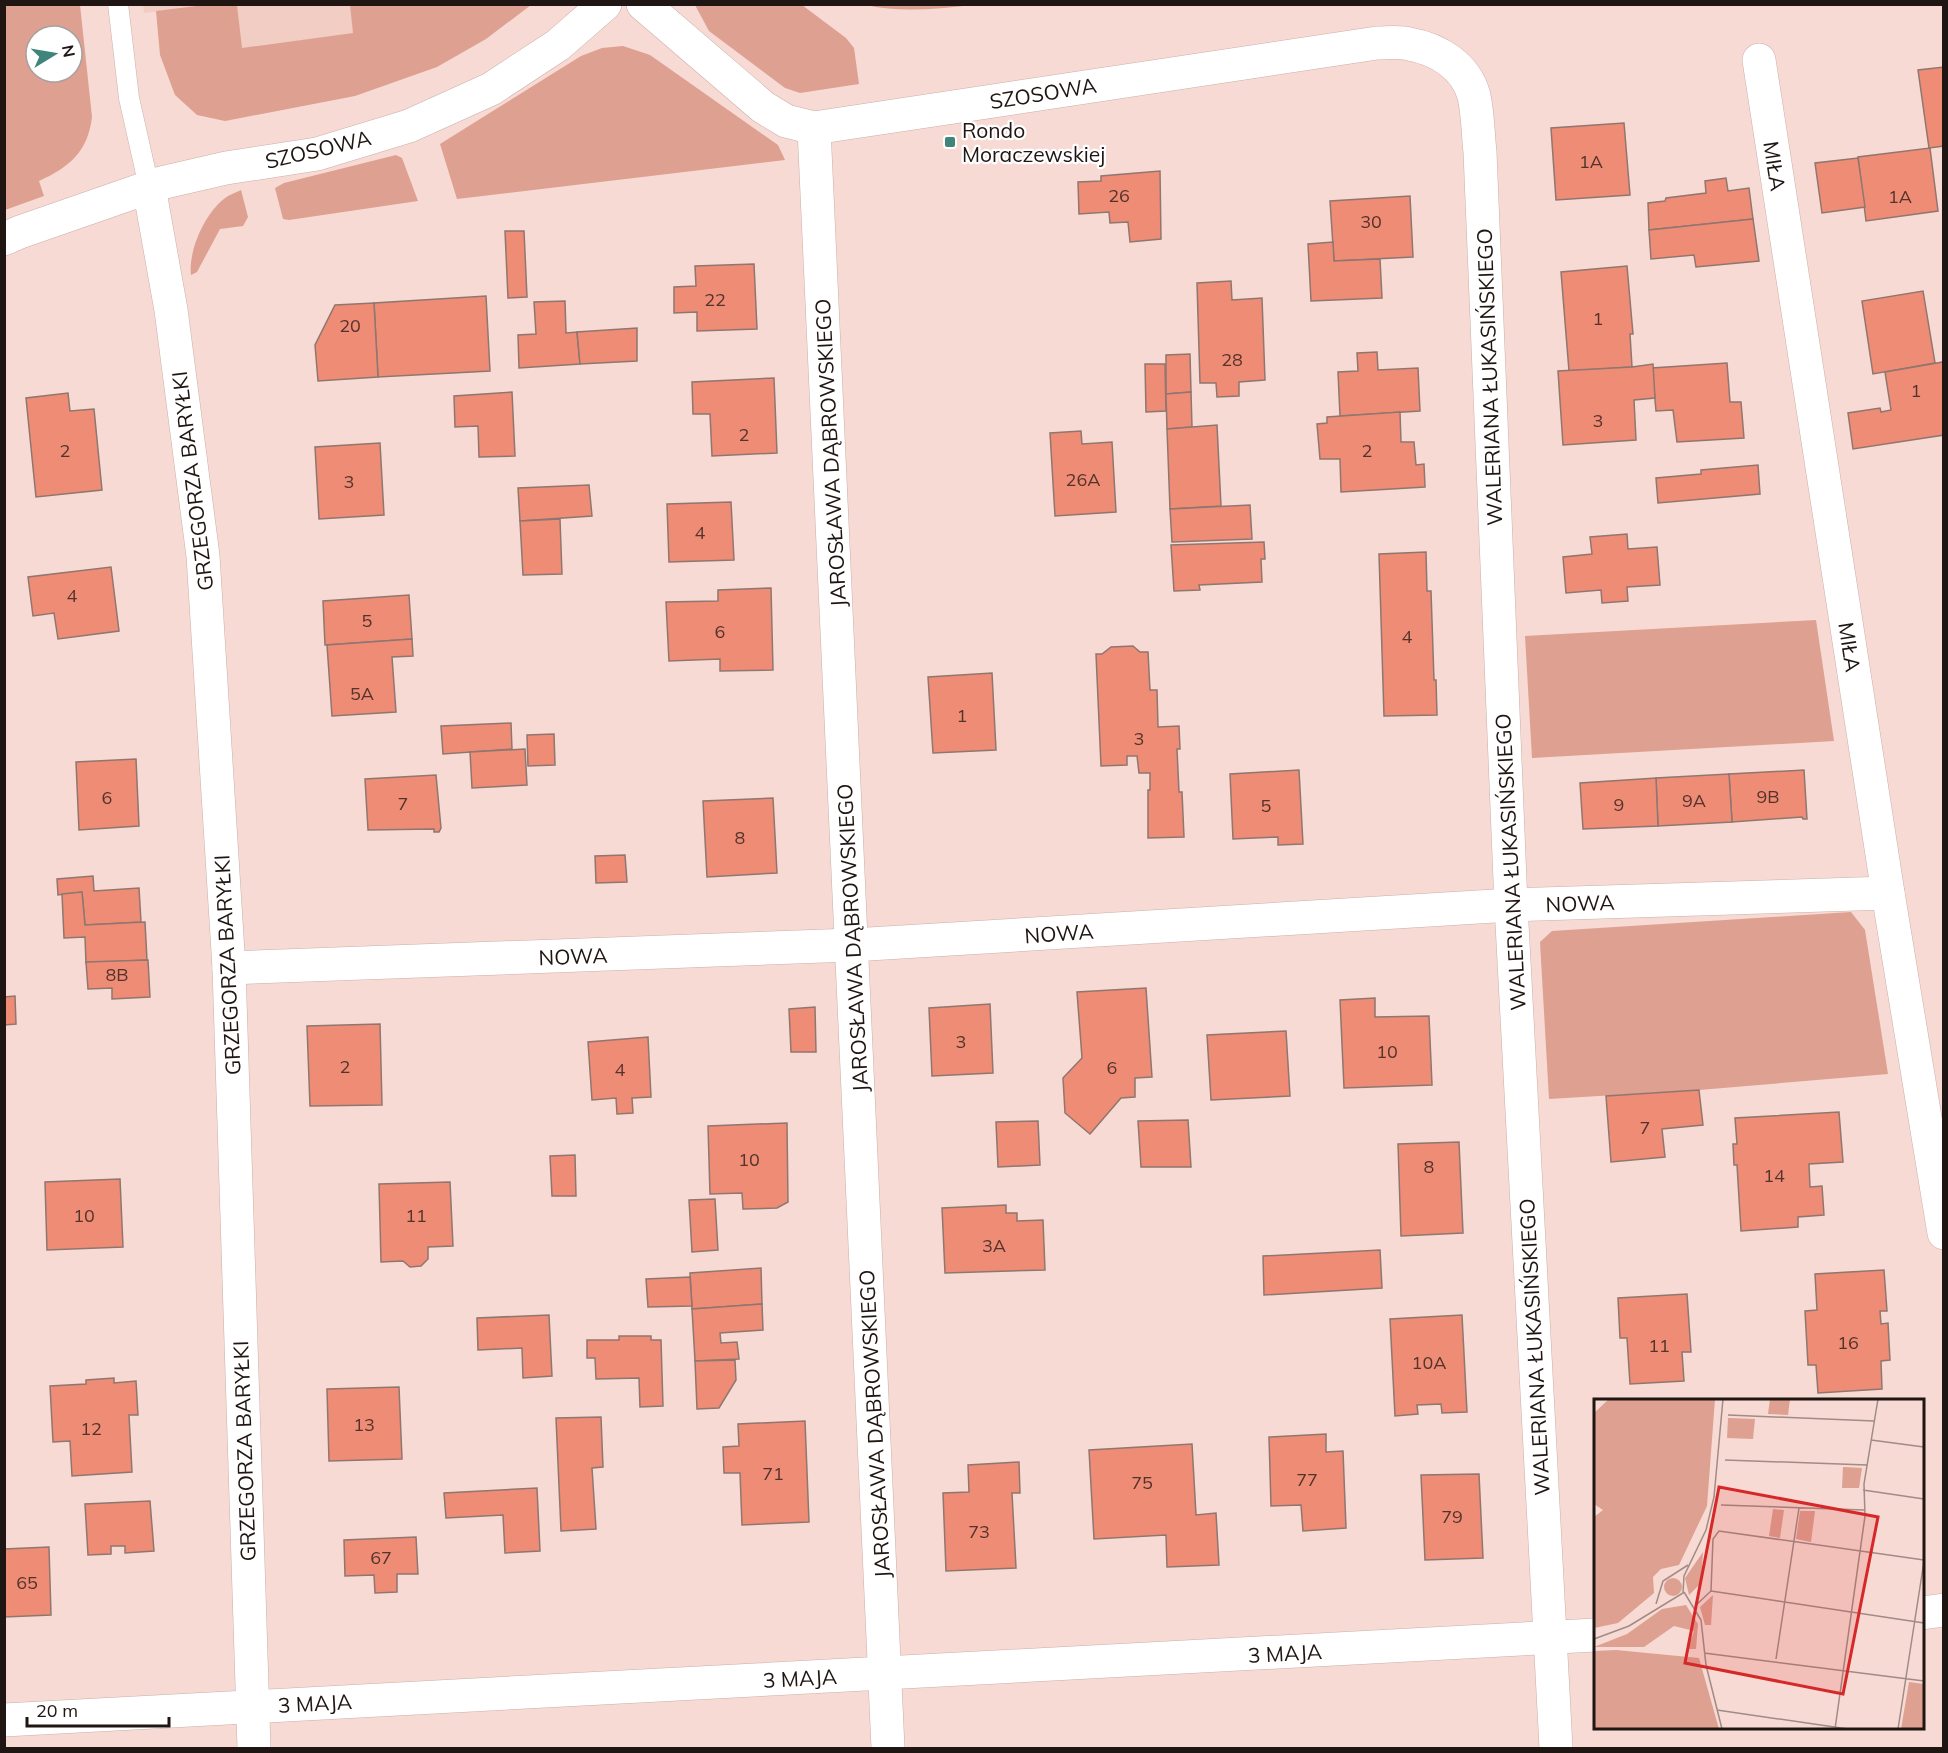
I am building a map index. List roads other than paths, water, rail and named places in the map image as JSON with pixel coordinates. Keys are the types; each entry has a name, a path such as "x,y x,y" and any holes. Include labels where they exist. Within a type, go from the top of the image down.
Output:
{"street":[{"name":"SZOSOWA","path":"4,239 149,187 226,168 317,154 409,126 491,89 558,45 605,4"},
{"name":"SZOSOWA","path":"643,4 763,107 786,121 814,128 1377,43"},
{"name":"WALERIANA ŁUKASIŃSKIEGO","path":"1377,43 1407,43 1436,51 1454,63 1474,96 1480,152 1511,904 1556,1749"},
{"name":"MIŁA","path":"1759,60 1888,893 1944,1233"},
{"name":"JAROSŁAWA DĄBROWSKIEGO","path":"814,128 888,1749"},
{"name":"GRZEGORZA BARYŁKI","path":"149,187 171,310 203,556 229,969 255,1749"},
{"name":"NOWA","path":"229,969 852,945 1511,904 1888,893"},
{"path":"1924,1612 1944,1610"},
{"name":"3 MAJA","path":"4,1720 1594,1635"}],"lane":[{"path":"118,4 129,98 149,187"}],"place":[{"name":"Rondo Moraczewskiej","path":"950,142"}]}
